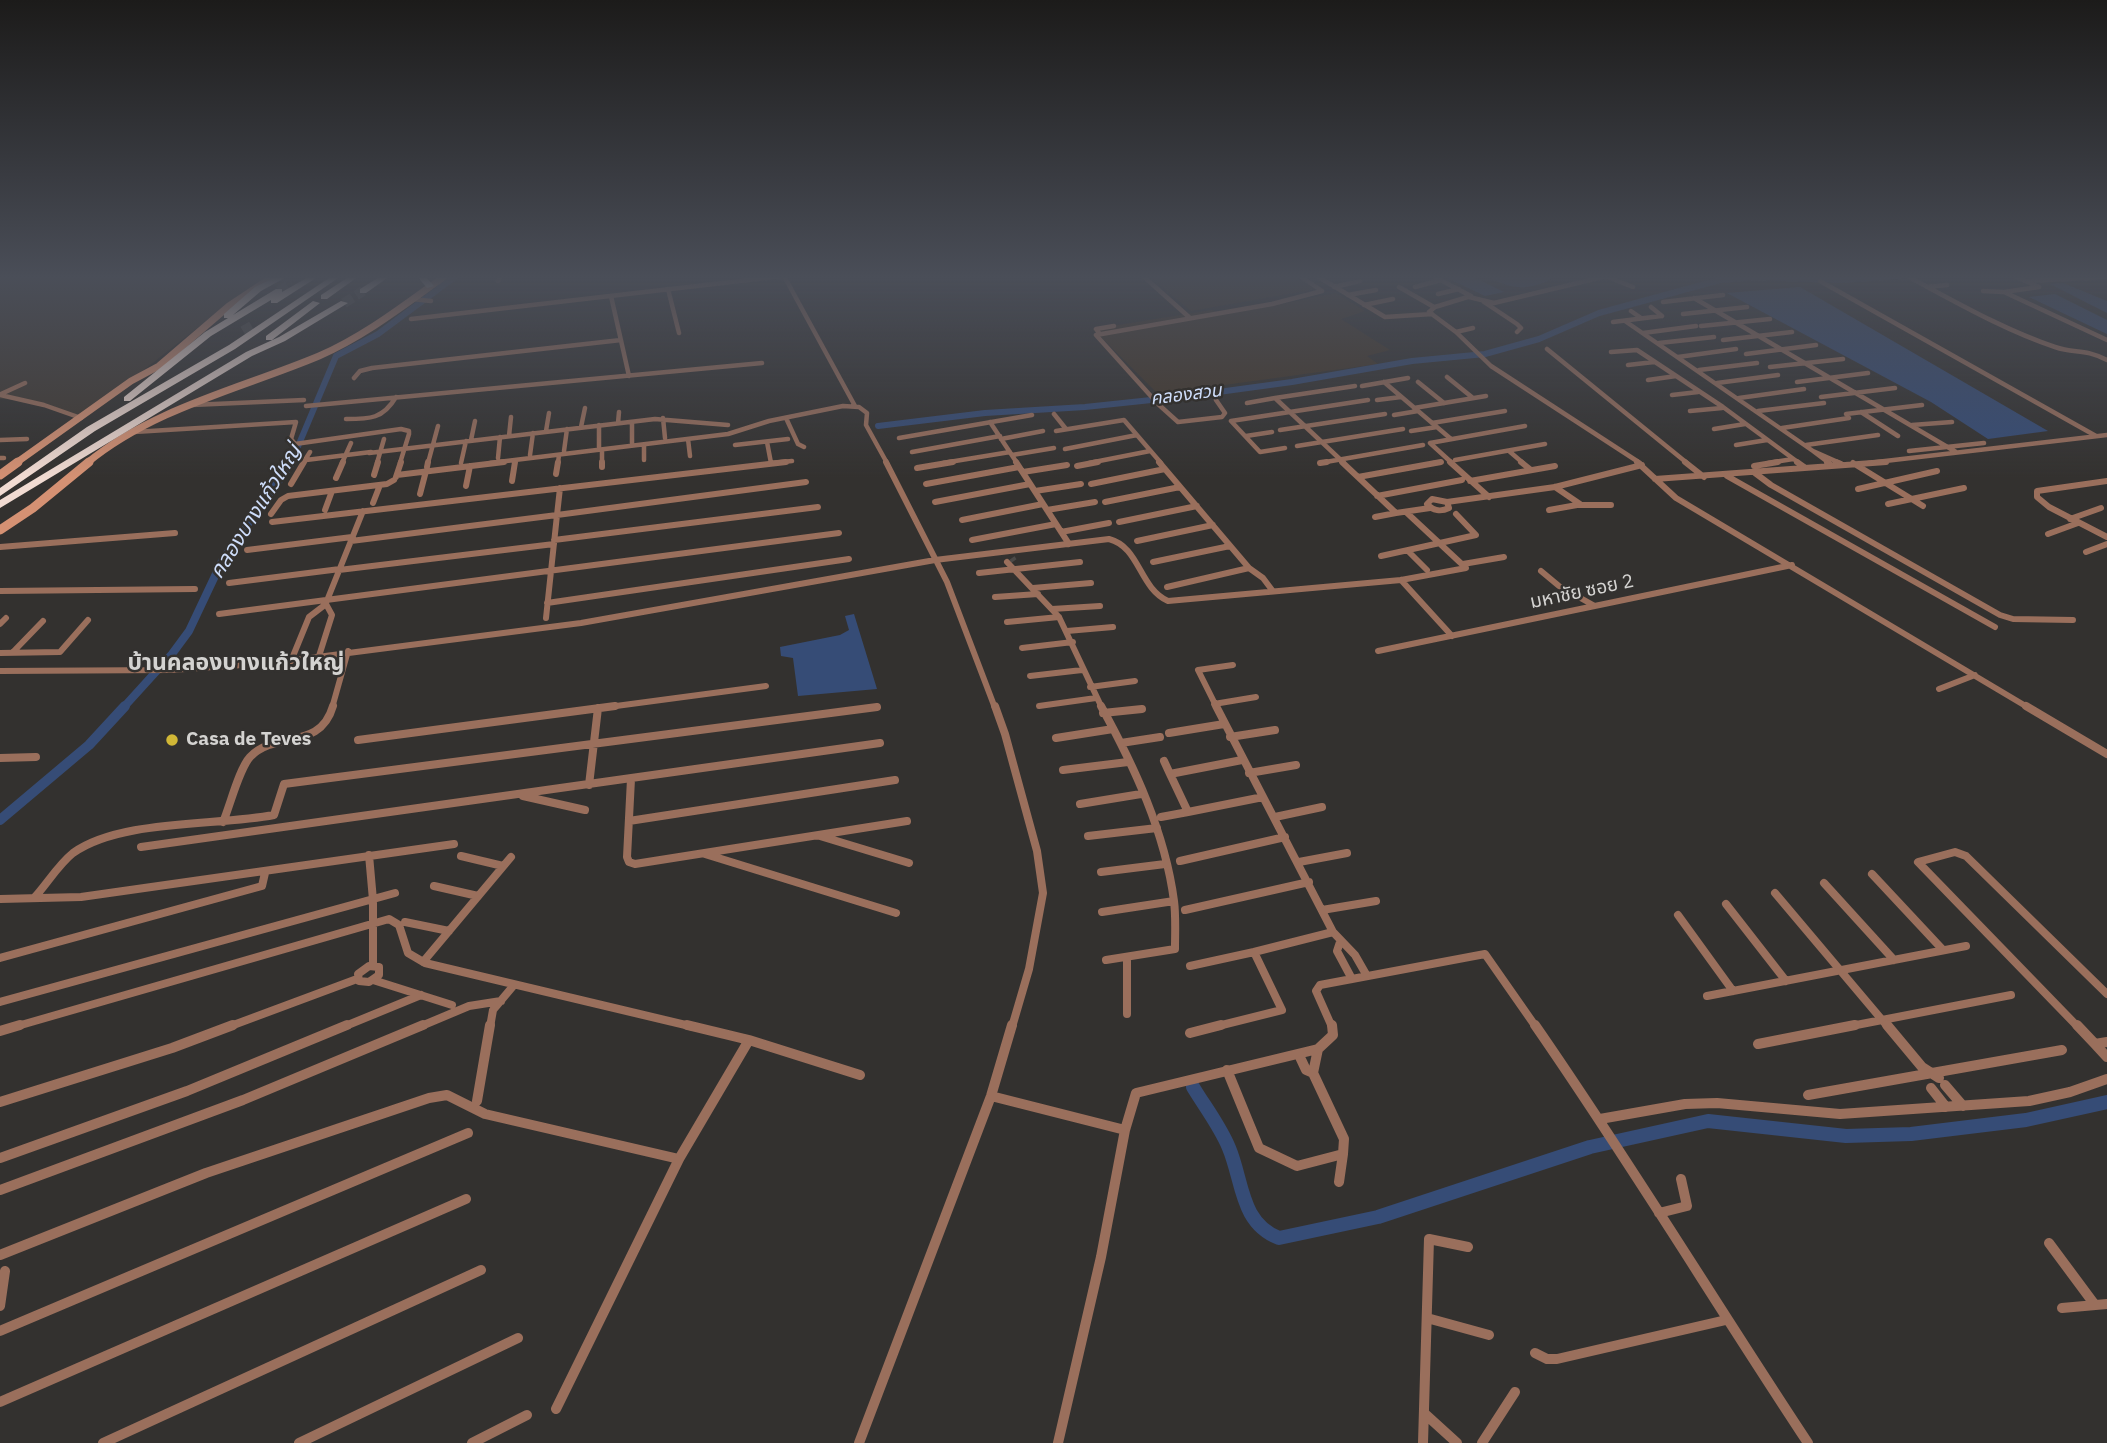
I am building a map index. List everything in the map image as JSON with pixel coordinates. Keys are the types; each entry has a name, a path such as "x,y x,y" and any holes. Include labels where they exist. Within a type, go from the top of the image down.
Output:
{"highway":[{"path":"0,493 86,432 196,343"},
{"path":"150,380 210,343"},
{"path":"149,395 220,343"},
{"path":"86,432 236,343"},
{"path":"0,505 133,428 263,343"},
{"path":"249,354 272,343"}],"main road":[{"path":"0,475 131,381 159,366 185,343"},
{"path":"0,532 133,428 346,343"}],"street":[{"path":"354,378 360,371 372,368 591,343"},
{"path":"622,343 629,376"},
{"path":"822,343 855,406"},
{"path":"1101,343 1178,422 1222,417 1225,414 1216,400"},
{"path":"1467,343 1482,359 1642,465 1670,495 2107,754"},
{"path":"1658,344 1663,343"},
{"path":"1773,343 1947,446 1953,453"},
{"path":"1931,343 2097,436"},
{"path":"2047,343 2057,348 2090,351 2107,360"},
{"path":"1658,344 1832,465"},
{"path":"1746,354 1816,345"},
{"path":"1547,349 1705,477"},
{"path":"1611,352 1634,349 1723,407 1804,467"},
{"path":"1678,357 1736,349"},
{"path":"1770,367 1843,359"},
{"path":"1628,365 1655,362"},
{"path":"188,405 328,404 762,363"},
{"path":"1698,370 1758,363"},
{"path":"1797,382 1868,373"},
{"path":"1716,383 1778,375"},
{"path":"1648,380 1676,376"},
{"path":"1447,377 1473,398"},
{"path":"1247,402 1408,378"},
{"path":"1384,382 1451,439"},
{"path":"1418,382 1444,403"},
{"path":"0,395 25,383"},
{"path":"1758,411 1895,388"},
{"path":"1738,398 1804,389"},
{"path":"1672,396 1699,392"},
{"path":"0,395 81,418"},
{"path":"1394,415 1486,396"},
{"path":"346,419 380,418 388,412 396,397"},
{"path":"1377,400 1401,397"},
{"path":"1275,398 1396,513"},
{"path":"1284,449 1260,452 1233,420 1368,400"},
{"path":"271,514 281,500 288,496 380,485 427,469 728,435 843,405 855,406 867,413 866,425 947,582 1005,734 1041,872 1043,893 1029,969 991,1096 859,1443"},
{"path":"1781,428 1861,412 1922,405"},
{"path":"1690,411 1723,407"},
{"path":"582,427 584,408"},
{"path":"1411,431 1505,411"},
{"path":"618,423 619,412"},
{"path":"1861,412 1898,436"},
{"path":"546,431 549,413"},
{"path":"1054,414 1066,429"},
{"path":"1280,430 1385,414"},
{"path":"899,438 1032,415"},
{"path":"509,436 511,417"},
{"path":"663,418 665,438"},
{"path":"306,460 663,418 728,425"},
{"path":"786,418 798,444 804,447"},
{"path":"1056,431 1122,419 1249,568 1263,578 1272,590"},
{"path":"461,463 475,421"},
{"path":"133,428 296,422 291,442 295,444 369,435 409,434 395,478"},
{"path":"632,422 632,443"},
{"path":"694,422 696,434"},
{"path":"990,422 1069,544"},
{"path":"1911,425 1952,422"},
{"path":"1714,429 1745,424"},
{"path":"599,425 602,467"},
{"path":"420,495 438,426"},
{"path":"1489,497 1430,443 1525,426"},
{"path":"556,474 567,429"},
{"path":"1297,446 1404,429"},
{"path":"912,452 1043,432"},
{"path":"1245,436 1272,432"},
{"path":"530,454 533,433"},
{"path":"1923,433 1923,436 1953,453"},
{"path":"1065,449 1137,435"},
{"path":"1805,445 1878,435"},
{"path":"1754,469 1853,463 2107,435"},
{"path":"498,458 500,437"},
{"path":"0,440 27,439"},
{"path":"374,475 384,439"},
{"path":"688,439 690,456"},
{"path":"735,445 788,439"},
{"path":"1736,446 1767,440"},
{"path":"767,442 771,463"},
{"path":"336,478 351,443"},
{"path":"1909,451 1983,443"},
{"path":"1455,460 1545,444"},
{"path":"644,445 644,460"},
{"path":"1320,463 1423,445"},
{"path":"917,468 1054,448"},
{"path":"1509,451 1531,470"},
{"path":"1814,451 1841,464"},
{"path":"290,484 310,452"},
{"path":"1077,466 1150,452"},
{"path":"1654,480 1726,476 1793,459"},
{"path":"512,481 515,460"},
{"path":"272,522 792,461"},
{"path":"1358,477 1441,462"},
{"path":"1853,463 1923,506"},
{"path":"926,484 1067,465"},
{"path":"1430,508 1427,504 1429,500 1447,502 1555,487 1642,465"},
{"path":"466,486 470,466"},
{"path":"1470,481 1555,466"},
{"path":"1091,484 1165,469"},
{"path":"1754,469 1771,485 2000,615 2013,619 2073,620"},
{"path":"1858,489 1937,471"},
{"path":"1726,476 1995,627"},
{"path":"1377,496 1462,480"},
{"path":"2107,481 2037,491 2037,497 2043,502 2107,537"},
{"path":"247,550 557,515 806,482"},
{"path":"935,502 1030,484"},
{"path":"1035,491 1080,484"},
{"path":"373,503 380,485"},
{"path":"1105,502 1180,487"},
{"path":"1555,487 1581,504"},
{"path":"545,618 560,488"},
{"path":"1888,504 1964,488"},
{"path":"325,510 332,491"},
{"path":"1047,510 1095,502"},
{"path":"1375,517 1430,508 1447,509 1447,502"},
{"path":"962,520 1043,504"},
{"path":"1549,510 1581,504 1602,507 1611,505"},
{"path":"1119,522 1197,506"},
{"path":"2070,519 2105,506"},
{"path":"229,583 818,508"},
{"path":"291,660 309,617 327,602 363,511"},
{"path":"0,671 171,670 291,660 581,623 935,560 1008,557 1109,539 1120,541 1162,599 1401,579 1461,571 1466,568 1406,512"},
{"path":"1381,556 1476,534 1456,514"},
{"path":"1061,532 1109,523"},
{"path":"2048,534 2078,523"},
{"path":"972,540 1056,524"},
{"path":"1138,541 1213,525"},
{"path":"0,547 175,533"},
{"path":"219,614 839,533"},
{"path":"2086,552 2107,544"},
{"path":"1153,562 1230,546"},
{"path":"1408,551 1427,570"},
{"path":"1463,564 1504,556"},
{"path":"1008,557 1017,571 1059,617 1067,631 1090,687 1121,743 1157,828 1174,901 1175,949 1106,960"},
{"path":"547,603 849,559"},
{"path":"979,573 1017,571 1080,562"},
{"name":"มหาชัย ซอย 2","path":"1378,651 1792,565"},
{"path":"1167,587 1249,568"},
{"path":"1541,571 1559,586 1593,605"},
{"path":"1255,574 1254,579 1263,591"},
{"path":"1401,579 1452,636"},
{"path":"995,597 1091,583"},
{"path":"0,591 195,589"},
{"path":"319,656 332,615 327,602"},
{"path":"1052,609 1100,606"},
{"path":"1007,622 1059,617"},
{"path":"0,624 6,618"},
{"path":"0,653 60,652 88,620"},
{"path":"12,653 43,621"},
{"path":"1067,631 1113,627"},
{"path":"1021,648 1073,642"},
{"path":"223,822 248,759 255,752 273,744 311,734 325,726 348,651"},
{"path":"1233,665 1198,670 1230,737 1299,862 1333,932 1339,942 1355,955 1367,976"},
{"path":"1030,676 1082,670"},
{"path":"1939,689 1975,675"},
{"path":"1090,687 1135,681"},
{"path":"358,740 766,685"},
{"path":"1214,704 1256,696"},
{"path":"1039,706 1096,698"},
{"path":"34,898 75,853 104,838 274,815 284,784 877,707"},
{"path":"589,785 598,708"},
{"path":"1103,713 1142,709"},
{"path":"1169,733 1224,724"},
{"path":"1056,738 1112,729"},
{"path":"1230,737 1275,730"},
{"path":"1121,743 1160,737"},
{"path":"141,847 880,743"},
{"path":"0,758 36,757"},
{"path":"1170,774 1242,760"},
{"path":"1164,761 1188,812"},
{"path":"1063,770 1128,762"},
{"path":"1250,774 1296,765"},
{"path":"631,779 629,862 635,864 907,821"},
{"path":"629,821 895,780"},
{"path":"1080,804 1141,794"},
{"path":"519,795 585,810"},
{"path":"1161,817 1263,797"},
{"path":"1275,817 1322,807"},
{"path":"1088,836 1157,828"},
{"path":"816,835 909,863"},
{"path":"1180,860 1285,837"},
{"path":"0,899 81,897 265,873 454,844"},
{"path":"2107,994 1966,856 1955,852 1918,862 2107,1057"},
{"path":"701,853 896,914"},
{"path":"1299,862 1347,853"},
{"path":"369,855 373,900 373,965"},
{"path":"461,856 503,866"},
{"path":"423,962 511,857"},
{"path":"1101,872 1165,864"},
{"path":"0,958 262,886 265,873"},
{"path":"1872,874 1943,950"},
{"path":"1185,910 1309,882"},
{"path":"1824,883 1894,960"},
{"path":"433,886 478,896"},
{"path":"0,1002 395,893"},
{"path":"1775,893 1881,1020 1946,1107"},
{"path":"1102,912 1174,901"},
{"path":"1322,910 1376,901"},
{"path":"1726,904 1786,981"},
{"path":"1678,915 1733,991"},
{"path":"0,1031 389,919 399,925 404,948 414,958 423,962 749,1040 860,1075"},
{"path":"405,922 449,931"},
{"path":"1190,966 1333,932"},
{"path":"1339,942 1337,951 1352,978"},
{"path":"1707,996 1966,946"},
{"path":"1190,1033 1282,1010 1254,952"},
{"path":"1058,1443 1101,1257 1125,1130 1136,1093 1318,1049 1333,1035 1332,1023 1316,991 1320,985 1485,954 1608,1130 1726,1320 1808,1443"},
{"path":"1127,958 1127,1014"},
{"path":"0,1102 172,1048 357,979 360,971 373,965 379,967 380,972 373,980"},
{"path":"357,979 361,982 373,980 452,1005"},
{"path":"477,1101 493,1010 514,985"},
{"path":"0,1158 187,1091 421,995"},
{"path":"1758,1044 2011,995"},
{"path":"0,1190 243,1100 469,1006 501,1001"},
{"path":"556,1409 679,1159 749,1040"},
{"path":"2095,1044 2107,1042"},
{"path":"1313,1073 1318,1049"},
{"path":"1808,1095 1925,1078 1940,1079 2062,1050"},
{"path":"1299,1055 1307,1069 1313,1073 1344,1139 1339,1182"},
{"path":"1227,1070 1259,1148 1297,1166 1343,1154"},
{"path":"1940,1079 1963,1106"},
{"path":"1600,1119 1685,1104 1717,1103 1840,1114 2029,1101 2070,1092 2107,1079"},
{"path":"0,1255 231,1164 429,1098 447,1096 485,1114 679,1159"},
{"path":"991,1096 1125,1130"},
{"path":"0,1331 468,1133"},
{"path":"1659,1213 1686,1206 1682,1179"},
{"path":"0,1402 467,1199"},
{"path":"1423,1443 1429,1239 1468,1247"},
{"path":"2049,1242 2101,1304"},
{"path":"103,1443 481,1270"},
{"path":"0,1303 5,1271"},
{"path":"2062,1308 2101,1304"},
{"path":"1427,1318 1489,1335"},
{"path":"1535,1353 1547,1359 1558,1359 1726,1320"},
{"path":"299,1443 518,1338"},
{"path":"1482,1443 1515,1392"},
{"path":"1424,1413 1457,1443"},
{"path":"472,1443 527,1415"}],"shaded area":[{"path":"0,343 178,343 81,419 24,400 0,399"},
{"path":"1107,343 1379,343 1390,350 1367,356 1378,364 1158,394"}],"water":[{"path":"1821,343 1897,343 2048,431 1988,439 1931,402"},
{"path":"854,614 877,689 798,696 793,658 781,656 780,647 840,635 849,630 845,616"}],"waterway":[{"name":"คลองบางแก้วใหญ่","path":"291,463 336,356 360,343"},
{"name":"คลองสวน","path":"878,426 985,413 1085,407 1189,396 1292,382 1412,361 1485,354 1523,343"},
{"name":"คลองบางแก้วใหญ่","path":"123,708 189,631 223,559 292,462"},
{"name":"คลองบางแก้วใหญ่","path":"0,820 89,745 125,706"},
{"path":"1193,1087 1225,1140 1250,1212 1266,1231 1279,1238 1378,1217 1590,1147 1708,1121 1846,1136 1911,1134 2026,1120 2107,1102"}],"place":[{"name":"Casa de Teves","path":"172,740"}],"district":[{"name":"บ้านคลองบางแก้วใหญ่","path":"236,663"}]}
